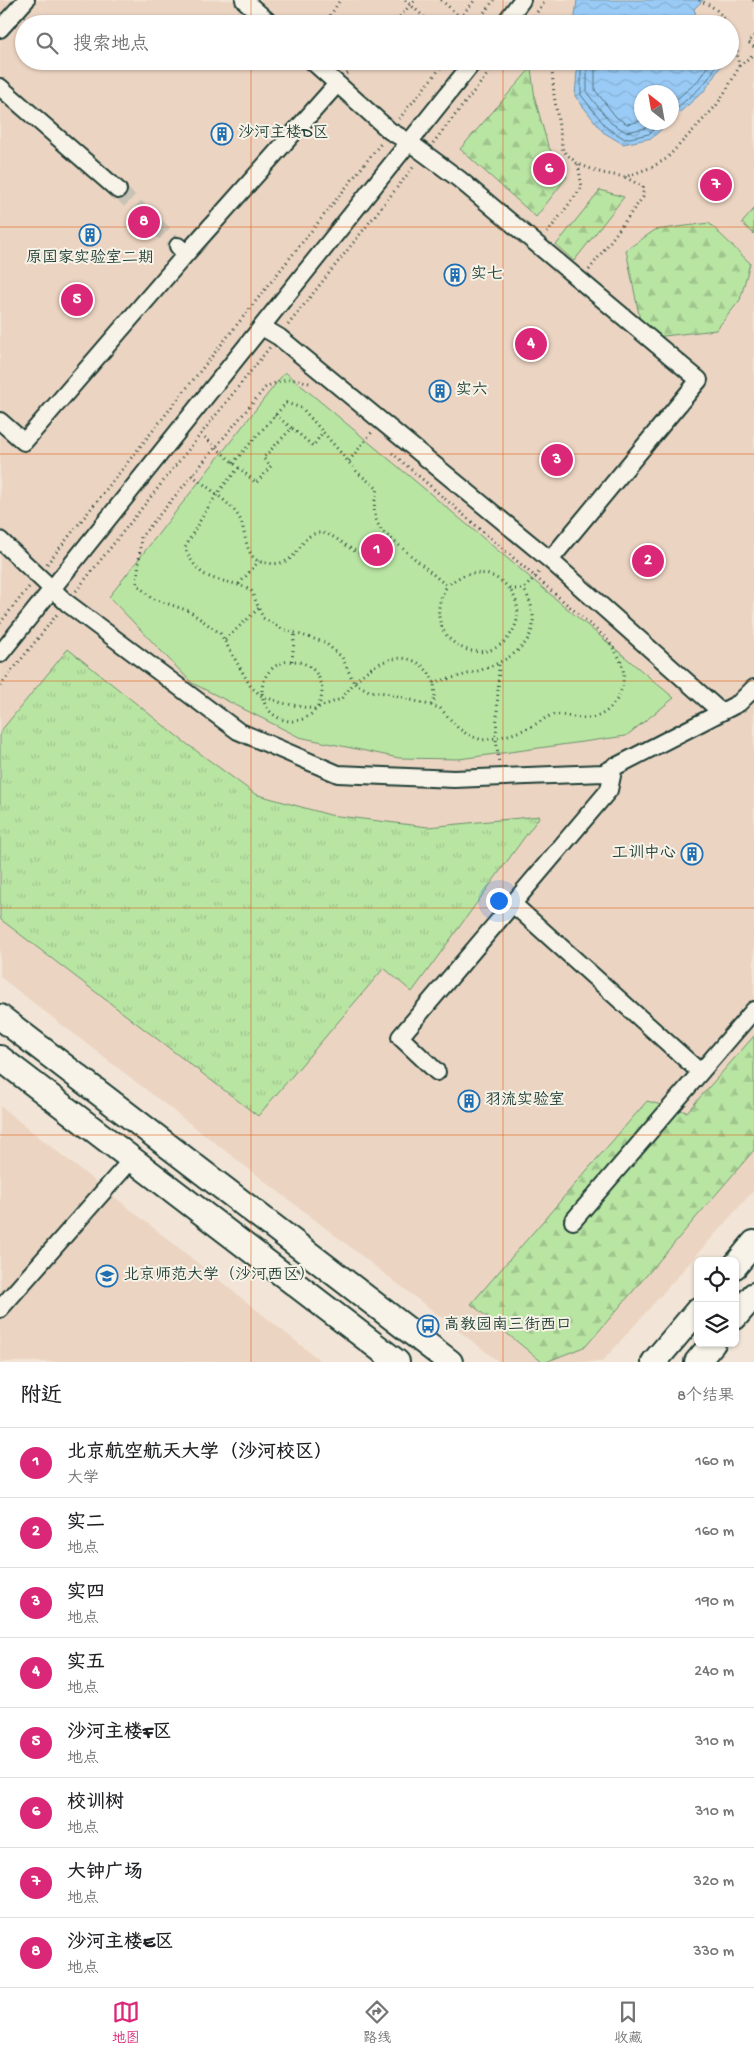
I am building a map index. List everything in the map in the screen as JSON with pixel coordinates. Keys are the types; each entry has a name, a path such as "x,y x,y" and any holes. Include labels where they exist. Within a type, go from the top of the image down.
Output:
{"street":[{"path":"0,29 26,0"},
{"path":"244,0 261,15"},
{"path":"511,15 522,0"},
{"path":"326,70 341,80 390,131 409,142 460,179 699,380 550,560"},
{"path":"0,654 467,70"},
{"path":"0,420 24,442 182,250 341,80"},
{"path":"0,87 118,190"},
{"path":"262,327 278,337 550,560 721,712"},
{"path":"0,540 67,603 238,731 338,774 454,779 602,772 739,703 754,688"},
{"path":"437,1072 400,1036 610,790 614,766"},
{"path":"512,904 700,1072"},
{"path":"573,1221 754,1010"},
{"path":"0,1017 450,1362"},
{"path":"0,1058 397,1362"},
{"path":"0,1309 132,1159"},
{"path":"739,1261 754,1243"},
{"path":"739,1312 754,1295"},
{"path":"654,1362 694,1315"},
{"path":"697,1362 709,1347"}],"path":[{"path":"331,15 340,0"},
{"path":"405,0 422,15"},
{"path":"402,15 415,0"},
{"path":"440,0 458,15"},
{"path":"462,15 475,0"},
{"path":"482,15 494,0"},
{"path":"535,15 546,0"},
{"path":"698,0 711,6 722,15"},
{"path":"754,36 748,42 754,47"},
{"path":"739,67 754,54"},
{"path":"341,80 350,70"},
{"path":"0,624 439,70"},
{"path":"0,686 491,70"},
{"path":"552,70 563,151 578,164 602,173 625,177 643,187 643,197 581,281"},
{"path":"625,177 652,167 666,159 716,106 737,70"},
{"path":"538,245 582,187 578,164"},
{"path":"315,386 305,381 287,380 274,383 265,388 141,536 137,584 151,598 189,611 220,633 251,687 262,696 300,708 314,709 342,699 365,671 389,659 415,662 428,669 434,682 435,699 430,706"},
{"path":"233,463 286,402 302,408 358,473 378,489 374,503 374,515 377,524 390,538 447,586"},
{"path":"275,414 313,446 323,432"},
{"path":"349,461 381,421"},
{"path":"201,434 256,483 271,466 263,458 292,428"},
{"path":"364,428 378,440"},
{"path":"239,468 201,517 184,548 198,571 212,579 239,584 251,590 260,607 263,618 282,628 324,642 342,657 354,683 369,690 440,708 458,728 468,735 482,740 513,735 553,715 576,718 595,717 609,710 618,698 624,674 622,663 606,638 386,447"},
{"path":"192,475 236,512 241,522 250,554 259,561 281,564 292,559 306,538 318,533 328,534 354,550 374,555 390,538"},
{"path":"510,590 524,589 550,560"},
{"path":"239,584 259,561"},
{"path":"476,572 490,574 500,579 510,590 516,604 516,622 507,639 494,648 474,652 461,648 447,638 438,618 438,606 447,586 464,574 476,572"},
{"path":"434,682 499,663 520,651 532,634 532,602 524,589"},
{"path":"225,640 260,607"},
{"path":"292,661 294,631"},
{"path":"292,661 304,663 315,670 321,682 323,694 318,707 310,716 299,721 286,721 275,716 266,707 262,696 263,683 269,672 279,664 292,661"},
{"path":"499,663 496,738 501,777"}],"shaded area":[{"path":"0,0 754,0 754,1190 602,1362 499,1362 0,977"},
{"name":"北京师范大学（沙河西区）","path":"0,1106 106,1190 322,1362 0,1362"}],"green space":[{"path":"531,70 535,99 548,146 567,177 536,217 460,149"},
{"path":"600,190 624,197 574,261 556,245"},
{"path":"754,209 754,234 742,223"},
{"path":"709,223 750,263 740,300 716,330 655,337 640,320 626,250 655,230"},
{"path":"285,372 674,698 626,736 459,759 399,758 299,737 192,683 109,597"},
{"path":"68,649 183,741 255,794 330,815 428,827 540,816 412,992 384,968 258,1116 0,919 0,732"},
{"path":"754,1036 754,1150 586,1346 542,1362 471,1304 647,1101 687,1112"}],"water":[{"path":"577,0 703,0 694,9 696,15 575,15"},
{"path":"577,70 718,70 705,90 679,113 679,85 634,85 634,130 661,130 652,138 623,144 603,132 575,96"}],"tunnel":[{"path":"118,190 178,246"}],"place":[{"name":"沙河主楼D区","path":"222,134"},
{"name":"校训树","path":"549,169"},
{"name":"大钟广场","path":"716,185"},
{"name":"沙河主楼E区","path":"144,222"},
{"name":"原国家实验室二期","path":"90,235"},
{"name":"实七","path":"455,275"},
{"name":"沙河主楼F区","path":"77,300"},
{"name":"实五","path":"531,344"},
{"name":"实六","path":"440,391"},
{"name":"实四","path":"557,460"},
{"name":"北京航空航天大学（沙河校区）","path":"377,550"},
{"name":"实二","path":"648,561"},
{"name":"工训中心","path":"692,854"},
{"name":"羽流实验室","path":"469,1101"},
{"name":"北京师范大学（沙河西区）","path":"107,1276"},
{"name":"高教园南三街西口","path":"428,1326"}]}
